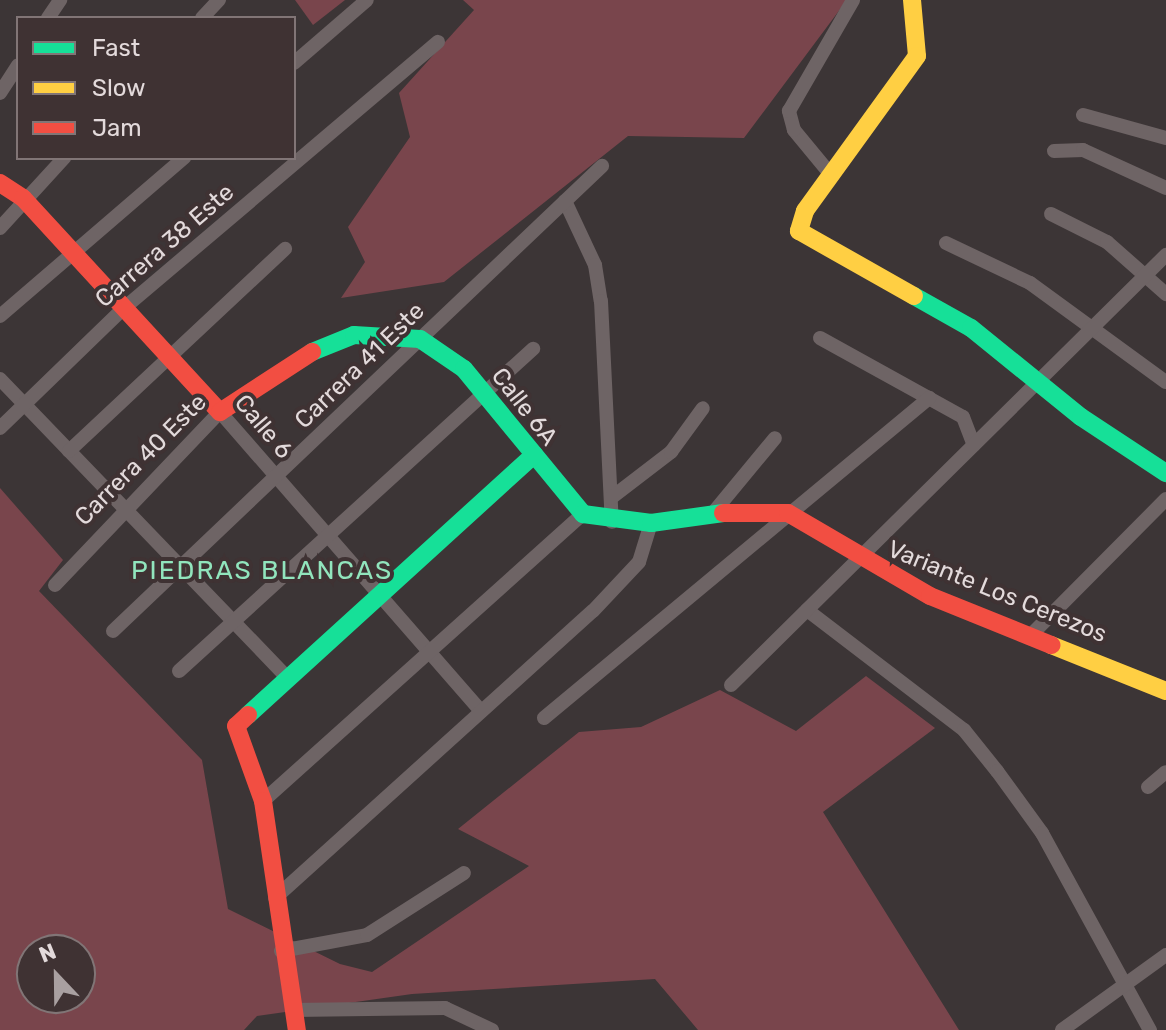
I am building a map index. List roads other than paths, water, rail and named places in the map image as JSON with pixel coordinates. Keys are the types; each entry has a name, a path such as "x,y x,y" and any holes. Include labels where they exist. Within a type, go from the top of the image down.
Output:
{"street":[{"path":"204,16 219,0"},
{"path":"296,61 367,0"},
{"path":"832,176 794,130 789,111 853,0"},
{"path":"912,0 917,56 805,211 803,237 971,328 1037,383 1166,473"},
{"name":"Carrera 38 Este","path":"0,428 26,407 123,309 438,42"},
{"path":"0,93 16,68"},
{"path":"1083,115 1166,138"},
{"path":"1054,151 1083,150 1166,188"},
{"path":"0,228 23,198 62,160"},
{"path":"0,316 182,160"},
{"name":"Carrera 41 Este","path":"113,631 602,166"},
{"name":"Calle 6","path":"0,183 23,198 220,412 481,711"},
{"path":"565,201 595,265 601,301 612,522"},
{"path":"1051,214 1107,242 1141,279 1166,294"},
{"path":"946,243 1030,283 1090,330 1166,382"},
{"path":"69,451 285,249"},
{"path":"731,685 1166,255"},
{"name":"Carrera 40 Este","path":"55,585 126,507 220,412 270,375 354,335 420,339"},
{"path":"820,338 963,417 974,445"},
{"name":"Calle 6A","path":"420,339 484,393 583,514"},
{"path":"179,671 533,349"},
{"path":"0,379 288,678"},
{"path":"544,718 929,398"},
{"path":"611,498 671,452 703,408"},
{"path":"713,513 775,438"},
{"path":"297,1030 281,951 263,801 236,726 534,455"},
{"path":"1030,636 1166,499"},
{"path":"263,801 583,514 612,522 651,523 713,513 788,513"},
{"name":"Variante Los Cerezos","path":"788,513 858,560 1030,636 1166,691"},
{"path":"275,898 639,562 651,523"},
{"path":"807,610 964,730 1042,833 1127,980 1150,1030"},
{"path":"1148,787 1166,772"},
{"path":"281,951 367,935 464,873"},
{"path":"1062,1030 1127,980 1166,955"},
{"path":"293,1010 445,1008 492,1030"}],"district":[{"name":"PIEDRAS BLANCAS","path":"262,571"}]}
